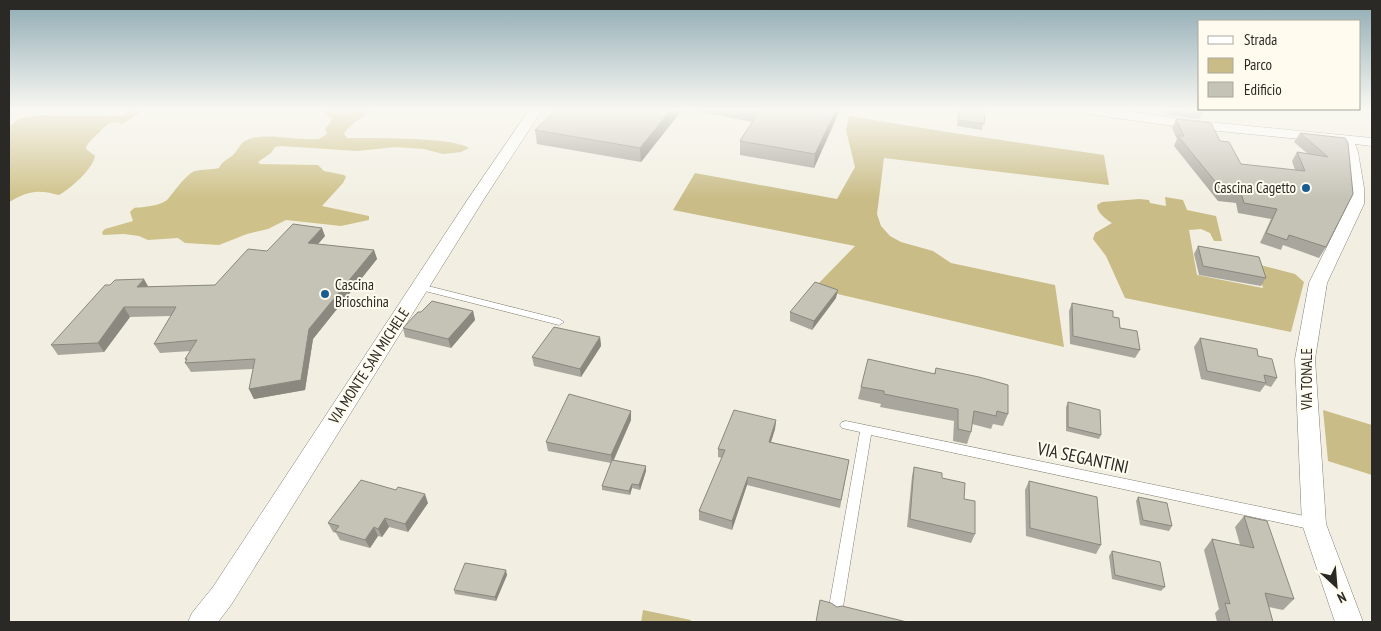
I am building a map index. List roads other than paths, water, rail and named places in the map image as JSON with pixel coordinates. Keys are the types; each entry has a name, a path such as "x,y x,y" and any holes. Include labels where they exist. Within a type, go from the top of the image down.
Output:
{"street":[{"name":"VIA MONTE SAN MICHELE","path":"202,622 222,596 516,139"},
{"path":"1341,139 1372,142"},
{"name":"VIA TONALE","path":"1346,140 1351,152 1356,188 1356,204 1318,283 1305,359 1314,524 1349,622"}],"lane":[{"path":"420,286 559,322"},
{"name":"VIA SEGANTINI","path":"846,426 1314,524"},
{"path":"836,607 866,430"}],"place":[{"name":"Cascina Cagetto","path":"1306,188"},
{"name":"Cascina Brioschina","path":"325,294"}]}
